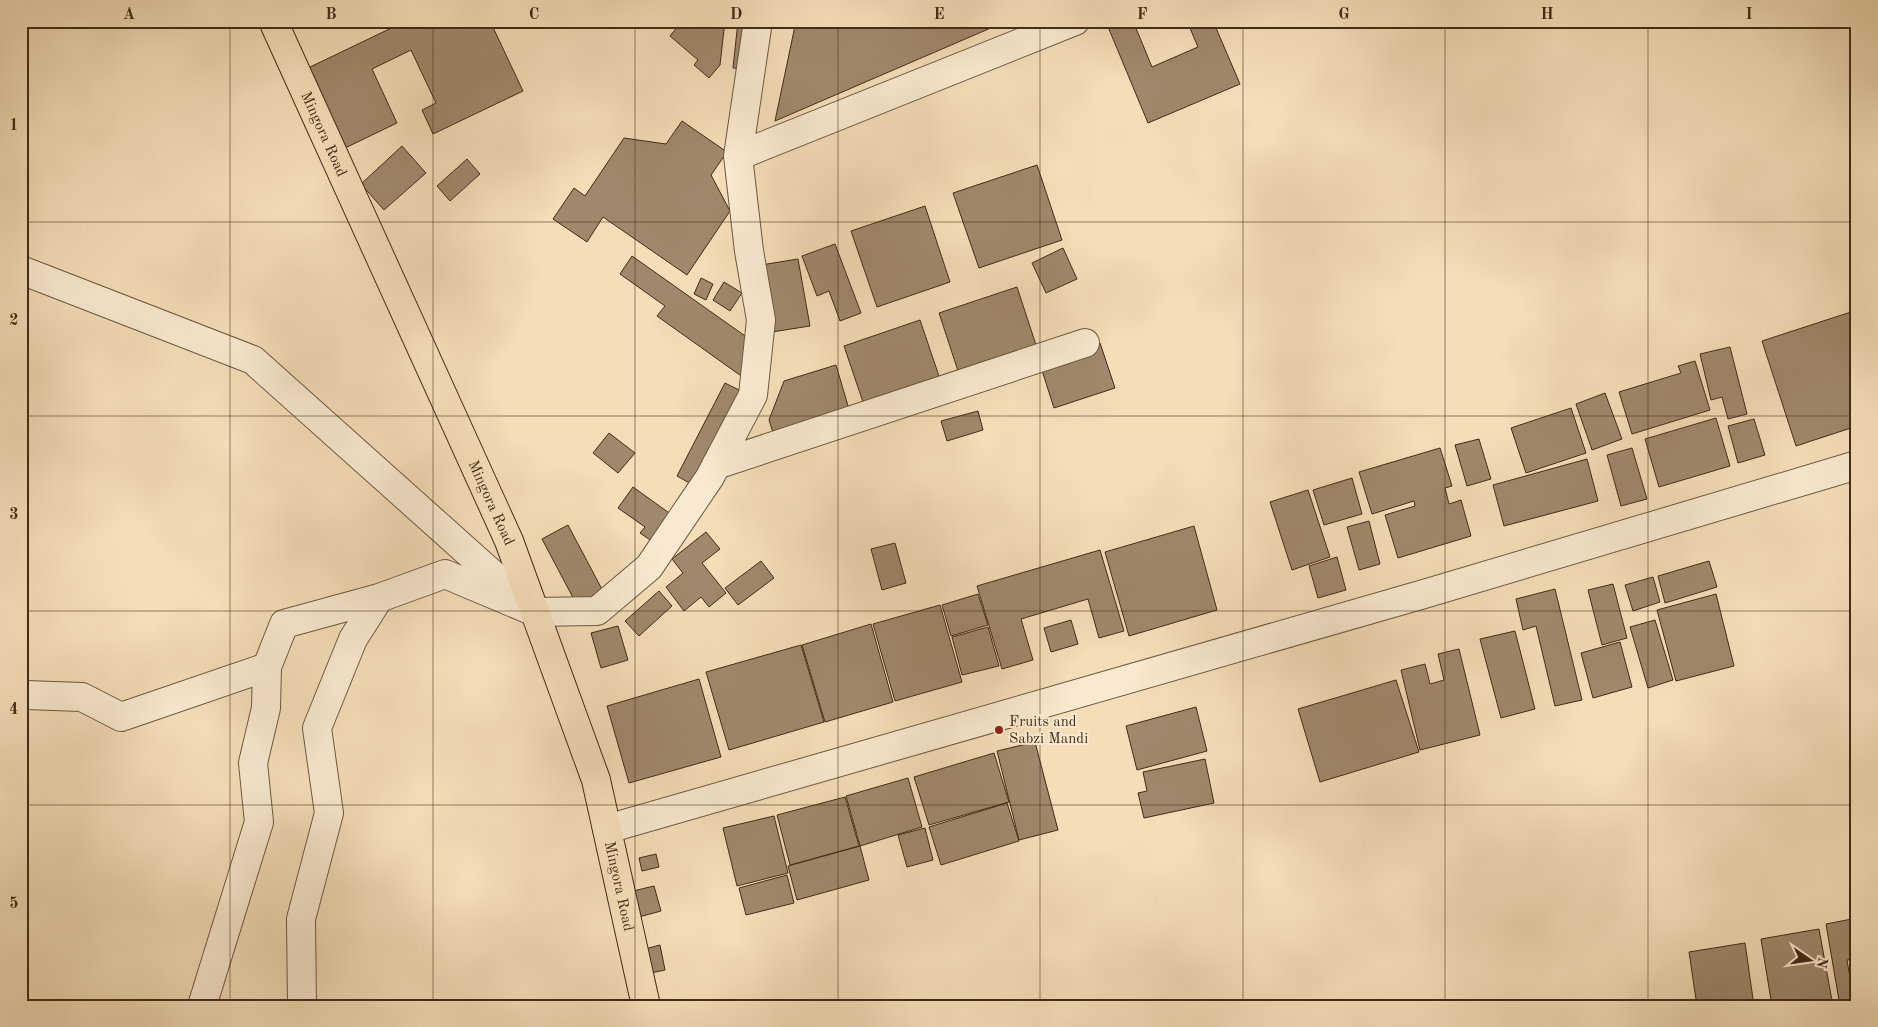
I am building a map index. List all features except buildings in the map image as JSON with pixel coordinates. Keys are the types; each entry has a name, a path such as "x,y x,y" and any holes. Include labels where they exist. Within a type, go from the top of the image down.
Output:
{"highway":[{"name":"Mingora Road","path":"274,21 509,541 596,780 646,1006"}],"street":[{"path":"202,1006 259,822 253,762 266,708 267,667 284,624 379,598 444,574 535,612 597,611 649,566 716,465 753,395 761,320 749,251 738,156 758,21"},
{"path":"738,156 1075,21"},
{"path":"21,270 253,360 535,612"},
{"path":"716,465 1085,343"},
{"path":"607,829 1424,594 1857,465"},
{"path":"302,1006 301,919 329,813 317,728 353,639 379,598"},
{"path":"21,697 26,695 82,697 121,717 267,667"}],"place":[{"name":"Fruits and Sabzi Mandi","path":"999,730"}]}
